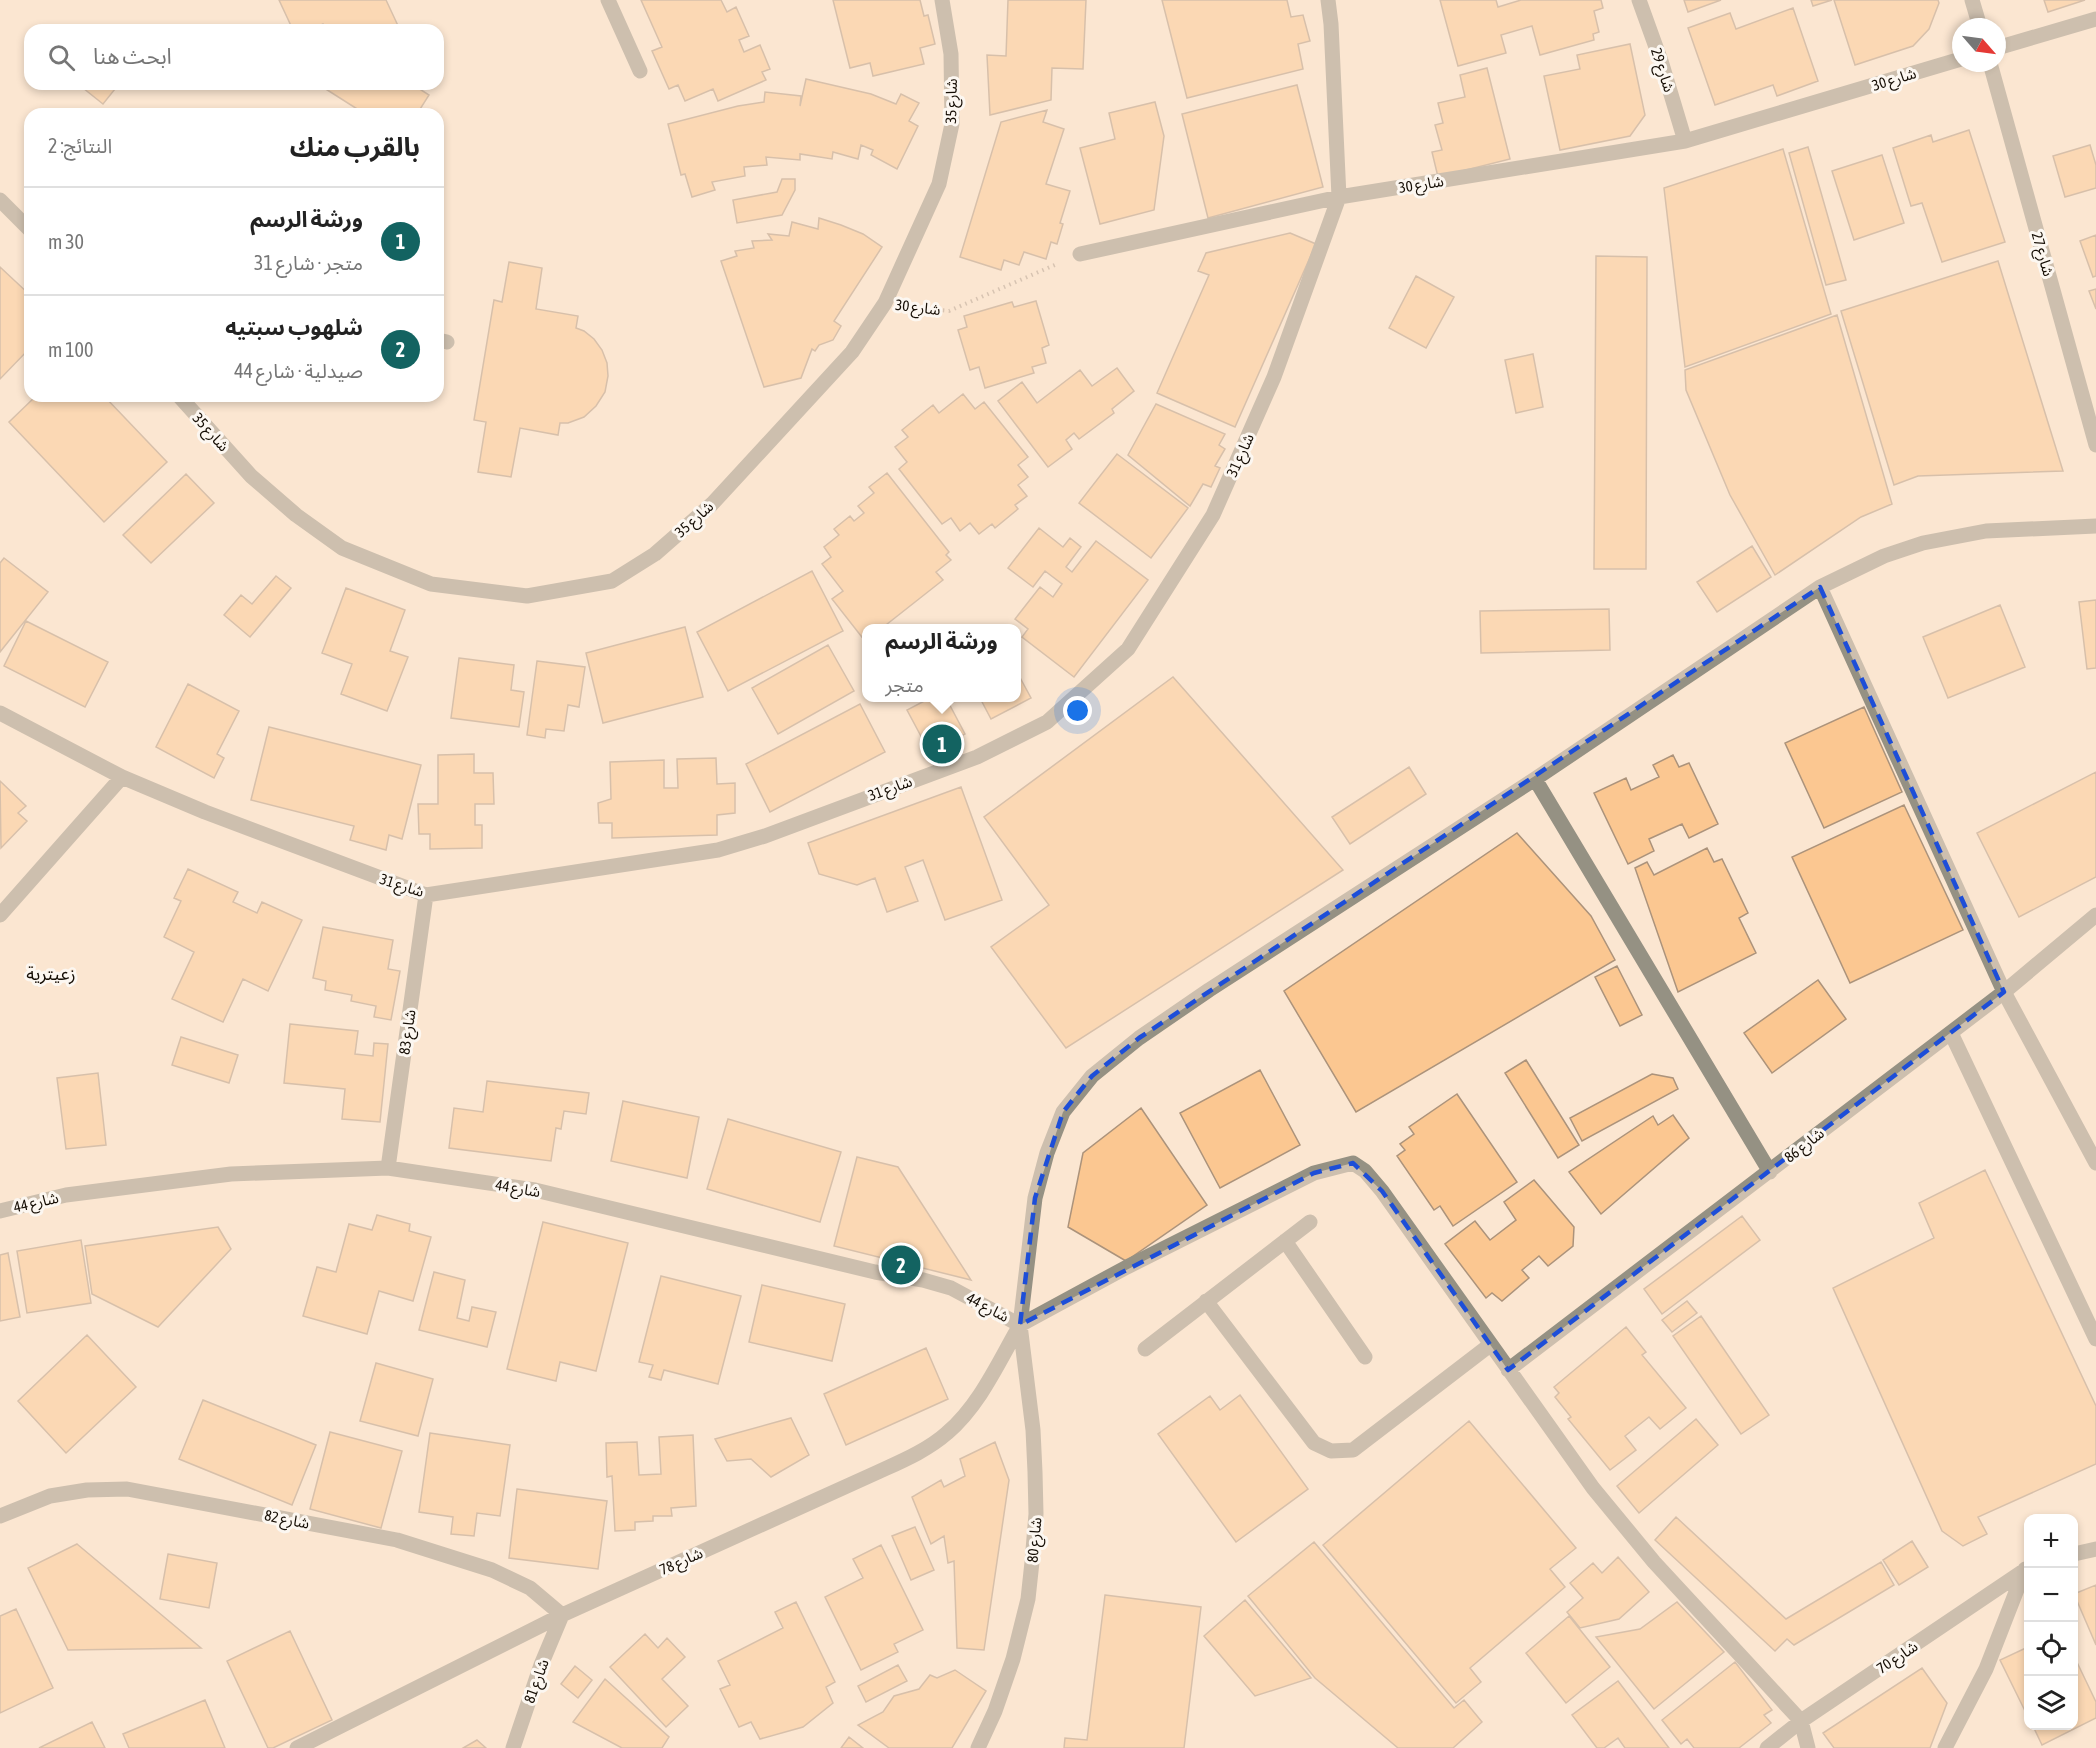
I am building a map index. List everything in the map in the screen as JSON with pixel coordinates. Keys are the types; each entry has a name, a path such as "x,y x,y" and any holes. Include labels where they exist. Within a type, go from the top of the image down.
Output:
{"street":[{"path":"608,0 640,71"},
{"name":"شارع 35","path":"184,402 251,476 296,515 342,548 431,584 527,596 612,581 655,554 712,504 852,351 885,303 939,184 952,124 951,54 942,0"},
{"name":"شارع 31","path":"0,713 122,777 205,812 426,895 718,850 765,836 977,757 1047,722 1128,649 1213,515 1274,377 1339,197 1329,0"},
{"name":"شارع 29","path":"1639,0 1685,141"},
{"path":"1972,0 1977,18"},
{"path":"2006,45 2096,19"},
{"name":"شارع 30","path":"1080,254 1339,197 1685,141 1952,62"},
{"name":"شارع 27","path":"1992,72 2096,445"},
{"path":"0,200 24,224"},
{"path":"1020,1325 1035,1198 1047,1153 1063,1112 1092,1076 1139,1038 1535,779 1820,587 1884,556 1923,543 1986,531 2096,526"},
{"path":"1820,587 2004,992 2096,1163"},
{"path":"0,915 122,777"},
{"path":"1535,779 1770,1172"},
{"name":"شارع 83","path":"388,1168 426,895"},
{"name":"شارع 86","path":"1508,1370 2004,992 2096,915"},
{"path":"1951,1033 2096,1339"},
{"path":"1020,1325 1314,1173 1353,1163 1365,1171 1382,1191 1593,1488 1654,1562 1801,1721 1808,1748"},
{"name":"شارع 44","path":"0,1211 66,1195 231,1174 388,1168 535,1190 875,1272 923,1280 951,1288 1020,1325"},
{"path":"1145,1349 1310,1222"},
{"path":"1285,1241 1365,1357"},
{"path":"1206,1301 1314,1443 1331,1451 1353,1450 1490,1345"},
{"name":"شارع 78","path":"297,1748 562,1615 927,1448 964,1416 981,1393 1020,1325"},
{"name":"شارع 80","path":"978,1748 995,1711 1013,1659 1028,1599 1032,1562 1036,1514 1033,1430 1020,1325"},
{"name":"شارع 82","path":"0,1516 50,1496 87,1490 127,1489 147,1492 397,1540 492,1570 530,1588 562,1615"},
{"path":"2078,1553 2096,1549"},
{"name":"شارع 70","path":"1767,1748 1801,1721 2024,1571"},
{"path":"1946,1748 1986,1669 2024,1576"},
{"name":"شارع 81","path":"513,1748 541,1665 562,1615"}],"path":[{"name":"شارع 30","path":"885,303 949,311 1080,254"}],"highlighted area":[{"path":"1820,587 2004,992 1508,1370 1382,1191 1353,1163 1314,1173 1020,1325 1035,1198 1063,1112 1092,1076 1139,1038"}],"building":[{"path":"279,0 386,0 397,24 323,24 290,24"},
{"path":"641,0 721,0 727,12 736,7 749,36 739,40 744,52 760,45 770,69 762,72 766,80 718,101 713,89 685,101 678,85 669,89 652,51 662,47"},
{"path":"833,0 920,0 924,16 928,15 935,44 920,48 924,64 873,76 870,63 850,68"},
{"path":"1008,0 1086,0 1083,69 1052,68 1051,100 990,115 987,55 1006,56"},
{"path":"1162,0 1287,0 1291,17 1303,15 1310,41 1298,44 1303,69 1187,98"},
{"path":"1440,0 1496,0 1498,7 1521,0 1601,0 1603,8 1594,11 1599,32 1593,34 1594,40 1540,55 1532,26 1501,35 1506,53 1458,66"},
{"path":"1684,0 1721,0 1688,12"},
{"path":"1811,0 1832,0 1813,6"},
{"path":"1834,0 1938,0 1939,3 1929,29 1913,46 1855,65"},
{"path":"2044,0 2085,0 2048,12"},
{"path":"1793,8 1818,81 1777,96 1773,85 1715,105 1688,28 1730,13 1736,29"},
{"path":"1630,44 1645,115 1630,136 1560,150 1544,76 1580,69 1577,55"},
{"path":"1487,68 1510,159 1438,177 1432,152 1442,150 1435,125 1443,123 1438,103 1465,97 1460,75"},
{"path":"806,79 871,94 896,104 901,94 919,103 909,121 918,126 897,169 871,155 873,150 861,145 858,159 833,152 832,159 800,154 800,160 766,157 767,165 744,167 745,176 712,182 715,190 692,197 685,174 681,175 668,124 738,106 764,102 765,92 801,96 800,106"},
{"path":"1297,85 1323,187 1208,218 1182,114"},
{"path":"86,90 114,90 103,104"},
{"path":"327,90 421,90 429,95 421,108 356,108"},
{"path":"1155,102 1164,136 1154,210 1100,224 1080,148 1115,139 1109,113"},
{"path":"1047,110 1043,122 1064,129 1046,184 1070,191 1060,223 1063,224 1057,244 1051,242 1046,259 1024,252 1019,265 1004,260 1001,270 960,257 1001,122"},
{"path":"1969,130 2005,242 1942,262 1922,203 1911,206 1893,148 1931,135 1933,142"},
{"path":"2090,145 2096,165 2096,188 2065,197 2053,156"},
{"path":"1808,147 1846,280 1826,285 1789,153"},
{"path":"1783,149 1831,314 1685,367 1664,188"},
{"path":"1882,155 1904,223 1854,240 1832,171"},
{"path":"782,179 795,179 795,190 782,215 737,223 733,200 777,192"},
{"path":"819,218 863,234 882,247 834,321 841,326 833,340 819,345 815,351 812,349 801,378 764,387 721,261 737,256 735,251 754,248 752,241 772,240 768,234 789,236 792,222 818,229"},
{"path":"1290,233 1316,244 1235,427 1157,393 1209,275 1198,271 1206,253"},
{"path":"2096,235 2096,276 2093,277 2080,241"},
{"path":"1596,256 1647,257 1646,569 1594,569"},
{"path":"1998,261 2063,471 1918,476 1894,485 1841,311"},
{"path":"509,262 542,268 536,309 578,316 576,328 594,339 602,350 607,363 608,376 605,392 596,406 584,417 568,423 560,423 558,435 520,428 511,477 478,472 486,422 474,420 494,300 502,302"},
{"path":"0,267 24,289 24,354 0,379"},
{"path":"1416,276 1454,297 1426,348 1389,328"},
{"path":"2096,289 2096,309 2089,291"},
{"path":"1036,301 1049,345 1042,348 1046,363 1032,367 1034,373 985,388 979,367 970,370 958,330 967,327 964,316 1012,302 1014,307"},
{"path":"1837,315 1892,504 1861,517 1775,575 1730,495 1686,390 1685,370"},
{"path":"1533,354 1543,407 1516,413 1505,360"},
{"path":"1117,368 1134,391 1112,409 1114,413 1079,439 1074,433 1066,440 1072,449 1048,467 998,401 1022,382 1037,403 1080,370 1092,386"},
{"path":"963,394 975,409 984,402 1028,457 1018,465 1028,477 1018,485 1027,496 1015,505 1018,509 995,528 992,524 979,534 970,523 960,531 951,518 942,524 899,469 907,462 895,447 908,437 902,430 933,405 939,413"},
{"path":"30,402 110,402 167,462 104,522 9,422"},
{"path":"1156,404 1225,434 1219,445 1225,449 1215,466 1220,468 1211,487 1203,484 1190,506 1128,455"},
{"path":"1117,454 1188,508 1151,558 1079,503"},
{"path":"887,473 949,552 946,555 951,560 936,572 943,580 887,624 862,624 862,637 832,599 843,591 822,564 831,557 824,547 839,535 834,529 850,516 854,521 864,513 858,506 874,493 869,487"},
{"path":"186,474 214,503 151,563 123,535"},
{"path":"1039,528 1063,547 1070,538 1081,547 1066,567 1072,572 1096,541 1148,580 1074,677 1022,637 1028,629 1015,619 1040,587 1053,597 1062,584 1045,571 1033,587 1008,568"},
{"path":"1752,546 1771,577 1717,612 1697,582"},
{"path":"4,558 48,592 0,652 0,563"},
{"path":"812,571 843,631 728,691 697,632"},
{"path":"276,576 291,588 250,637 224,615 241,595 252,604"},
{"path":"346,588 405,610 390,651 408,657 387,711 341,694 352,664 322,653"},
{"path":"2096,600 2096,668 2087,669 2079,602"},
{"path":"2000,605 2025,667 1948,698 1923,637"},
{"path":"1609,609 1610,650 1481,653 1480,611"},
{"path":"26,621 108,662 85,707 4,666"},
{"path":"685,627 703,697 603,723 586,653"},
{"path":"828,645 854,691 778,734 752,688"},
{"path":"459,658 514,665 511,690 524,692 519,727 451,718"},
{"path":"537,661 585,667 579,707 568,705 564,731 546,729 545,738 527,735"},
{"path":"1173,677 1343,870 1066,1048 991,947 1049,905 984,817"},
{"path":"1021,679 1031,698 991,719 982,702 1021,702"},
{"path":"188,684 239,711 217,754 224,758 214,778 156,747"},
{"path":"922,702 948,702 965,734 930,753 907,710"},
{"path":"860,704 885,752 770,812 746,764"},
{"path":"1864,707 1902,792 1824,828 1785,743"},
{"path":"269,727 421,765 402,839 389,835 386,850 350,840 354,826 251,800"},
{"path":"474,754 474,773 493,773 494,804 475,804 475,825 482,825 482,848 430,849 430,834 419,834 418,804 438,804 438,755"},
{"path":"1673,755 1679,767 1689,763 1718,824 1689,838 1682,824 1649,839 1654,851 1628,864 1594,793 1626,778 1631,790 1659,777 1653,765"},
{"path":"716,758 717,784 735,783 735,813 717,815 717,835 612,838 612,823 599,823 598,803 611,799 610,762 664,760 664,788 678,788 677,759"},
{"path":"1409,767 1426,794 1350,844 1332,817"},
{"path":"2096,772 2096,877 2019,917 1977,833"},
{"path":"0,781 26,806 18,813 27,821 1,848"},
{"path":"961,787 1002,900 945,920 923,860 905,867 918,901 887,912 875,878 857,885 819,874 808,843"},
{"path":"1904,805 1963,930 1850,983 1792,857"},
{"path":"1517,833 1591,916 1615,960 1356,1112 1284,991"},
{"path":"1707,848 1714,862 1722,859 1748,913 1739,918 1756,953 1678,992 1635,868 1647,862 1654,875"},
{"path":"188,869 238,892 233,902 257,913 262,902 302,920 268,991 243,979 223,1022 172,999 194,952 164,937 181,901 174,898"},
{"path":"323,927 393,940 388,969 400,971 391,1020 374,1017 376,1006 351,1001 352,995 325,990 326,981 313,978"},
{"path":"1617,966 1642,1015 1620,1026 1595,977"},
{"path":"1818,980 1846,1019 1772,1073 1744,1033"},
{"path":"290,1024 358,1031 355,1054 373,1056 374,1043 388,1044 380,1122 342,1119 345,1089 284,1083"},
{"path":"181,1037 238,1055 229,1083 172,1065"},
{"path":"1526,1060 1579,1145 1558,1158 1505,1073"},
{"path":"1260,1070 1300,1145 1220,1188 1180,1113"},
{"path":"98,1073 106,1145 66,1149 57,1078"},
{"path":"1652,1074 1673,1078 1678,1089 1582,1141 1570,1118"},
{"path":"487,1081 589,1093 586,1114 564,1111 561,1129 556,1128 551,1161 449,1148 454,1108 483,1112"},
{"path":"1457,1094 1517,1182 1453,1226 1440,1206 1434,1210 1397,1156 1405,1150 1400,1144 1414,1134 1409,1127"},
{"path":"623,1101 699,1117 687,1178 611,1161"},
{"path":"1141,1108 1207,1205 1126,1261 1068,1227 1083,1153"},
{"path":"1673,1115 1689,1138 1601,1214 1569,1172 1653,1116 1658,1125"},
{"path":"728,1119 841,1152 820,1222 707,1189"},
{"path":"857,1157 898,1167 971,1280 834,1246"},
{"path":"1985,1170 2096,1406 2096,1464 1978,1517 1987,1534 1963,1546 1942,1531 1833,1288 1934,1238 1919,1203"},
{"path":"1534,1180 1574,1227 1573,1246 1548,1266 1539,1256 1522,1270 1529,1278 1502,1301 1492,1293 1486,1298 1445,1244 1475,1221 1490,1240 1516,1220 1504,1202"},
{"path":"377,1215 410,1224 409,1231 431,1237 413,1301 379,1291 367,1334 303,1316 317,1267 336,1272 349,1224 372,1230"},
{"path":"1742,1216 1760,1240 1662,1314 1644,1289"},
{"path":"543,1222 628,1243 596,1371 560,1362 556,1381 507,1369"},
{"path":"218,1227 231,1249 158,1327 92,1294 85,1246"},
{"path":"81,1240 91,1303 27,1313 17,1251"},
{"path":"8,1253 20,1317 0,1321 0,1255"},
{"path":"434,1272 465,1280 457,1318 469,1321 472,1307 496,1312 487,1347 419,1330"},
{"path":"661,1276 741,1296 718,1384 664,1370 661,1380 649,1377 653,1365 639,1362"},
{"path":"762,1285 845,1304 832,1361 749,1342"},
{"path":"1687,1301 1697,1313 1672,1332 1662,1320"},
{"path":"1701,1316 1769,1415 1741,1434 1673,1336"},
{"path":"1626,1327 1646,1352 1642,1355 1686,1408 1660,1429 1649,1417 1625,1436 1636,1450 1610,1470 1568,1419 1571,1417 1555,1397 1559,1393 1554,1387"},
{"path":"87,1335 136,1387 66,1453 18,1401"},
{"path":"926,1348 948,1399 846,1445 824,1394"},
{"path":"376,1363 433,1379 418,1436 360,1421"},
{"path":"1240,1395 1308,1489 1236,1542 1158,1434 1210,1396 1220,1410"},
{"path":"203,1400 316,1445 292,1505 179,1459"},
{"path":"791,1418 809,1455 771,1477 751,1459 727,1461 715,1439"},
{"path":"1696,1419 1718,1445 1639,1513 1617,1486"},
{"path":"1469,1421 1576,1548 1550,1569 1565,1587 1470,1668 1481,1682 1456,1703 1323,1545"},
{"path":"330,1432 402,1451 381,1528 310,1509"},
{"path":"430,1433 510,1445 500,1516 477,1513 474,1536 451,1534 453,1517 419,1512"},
{"path":"693,1435 696,1506 671,1508 672,1516 653,1516 653,1521 635,1522 635,1530 615,1531 612,1476 607,1477 606,1443 637,1442 639,1475 661,1474 659,1437"},
{"path":"995,1442 1009,1480 984,1650 957,1648 954,1561 948,1563 944,1536 931,1544 912,1497 941,1480 944,1487 965,1476 960,1459"},
{"path":"517,1489 607,1501 598,1569 509,1558"},
{"path":"1676,1517 1786,1619 1881,1562 1894,1585 1794,1645 1787,1639 1775,1651 1655,1540"},
{"path":"915,1527 934,1570 911,1580 892,1536"},
{"path":"1912,1541 1928,1567 1899,1585 1883,1560"},
{"path":"1314,1542 1454,1708 1464,1700 1482,1722 1453,1748 1398,1748 1315,1678 1248,1596"},
{"path":"77,1544 201,1648 68,1650 28,1568"},
{"path":"881,1545 923,1630 894,1644 898,1652 861,1670 825,1597 863,1578 853,1559"},
{"path":"168,1554 217,1563 209,1608 160,1599"},
{"path":"1618,1557 1649,1592 1619,1619 1580,1628 1567,1612 1583,1598 1570,1583 1593,1563 1602,1573"},
{"path":"2096,1585 2096,1645 2078,1603 2078,1592"},
{"path":"1105,1595 1201,1607 1184,1748 1064,1748 1065,1738 1087,1740"},
{"path":"1245,1600 1311,1678 1255,1696 1204,1636"},
{"path":"796,1602 835,1682 826,1687 833,1703 803,1727 760,1739 751,1722 739,1727 720,1689 730,1685 718,1661 783,1628 775,1612"},
{"path":"1677,1602 1724,1652 1654,1709 1596,1637 1640,1629"},
{"path":"16,1609 53,1688 0,1713 0,1616"},
{"path":"1569,1616 1610,1667 1566,1703 1526,1653"},
{"path":"290,1631 332,1720 273,1748 268,1748 227,1661"},
{"path":"645,1634 658,1648 667,1638 685,1657 662,1679 688,1706 666,1727 610,1667"},
{"path":"2024,1649 2024,1709 2000,1660"},
{"path":"1735,1662 1772,1710 1764,1715 1771,1723 1739,1748 1694,1748 1687,1739 1681,1744 1662,1720"},
{"path":"2078,1664 2096,1702 2096,1718 2078,1727"},
{"path":"898,1665 907,1681 866,1702 858,1686"},
{"path":"575,1666 592,1680 578,1698 561,1684"},
{"path":"1922,1668 1947,1703 1930,1748 1834,1748 1823,1733"},
{"path":"955,1670 986,1691 952,1748 889,1748 858,1725 883,1712 894,1696 919,1689 930,1675 937,1678"},
{"path":"605,1679 669,1737 662,1748 622,1748 573,1722"},
{"path":"1618,1681 1669,1748 1625,1748 1618,1738 1604,1748 1597,1748 1572,1715"},
{"path":"205,1700 225,1748 129,1748 123,1734"},
{"path":"92,1722 105,1748 39,1748"},
{"path":"2035,1730 2072,1730 2042,1745"},
{"path":"849,1737 863,1748 841,1748"},
{"path":"477,1740 486,1748 463,1748"}],"place":[{"name":"ورشة الرسم","path":"942,744"},
{"name":"شلهوب سبتيه","path":"901,1265"}],"district":[{"name":"زعيترية","path":"51,973"}]}
